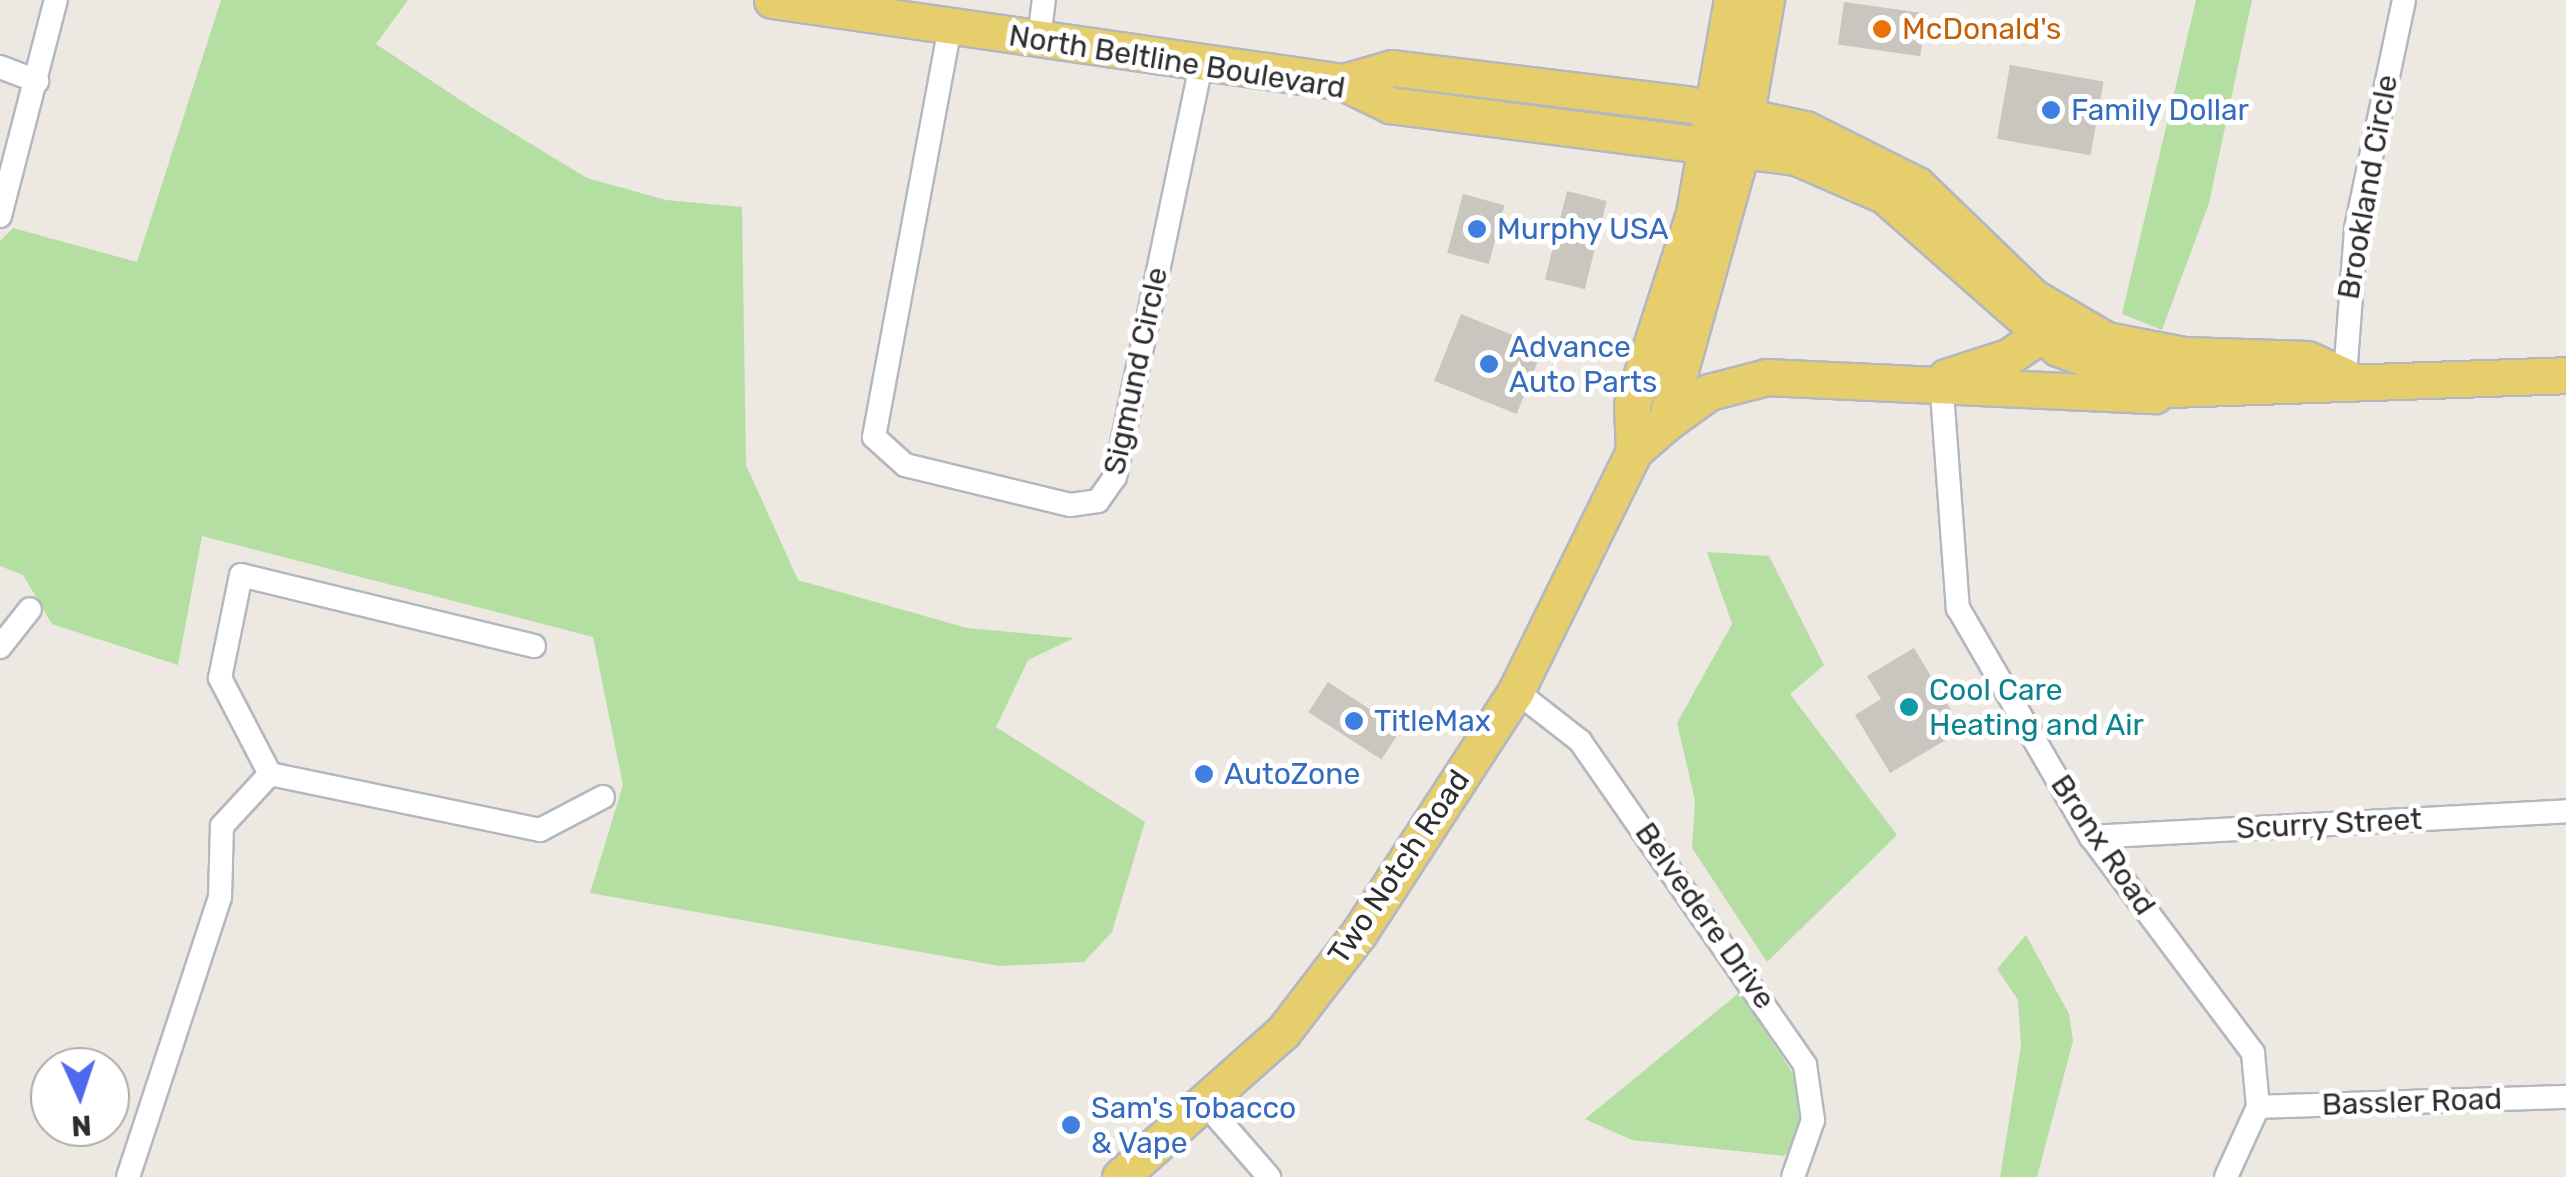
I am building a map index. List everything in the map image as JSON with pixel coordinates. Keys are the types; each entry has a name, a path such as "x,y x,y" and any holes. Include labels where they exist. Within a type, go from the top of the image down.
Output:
{"main road":[{"name":"North Beltline Boulevard","path":"772,0 1343,82 1392,68 1727,130"},
{"name":"Two Notch Road","path":"1120,1177 1284,1032 1516,692 1634,450 1665,424 1690,357 1727,130 1732,0"},
{"path":"1766,0 1727,130 1830,137 1901,174 2052,328 2099,368 2196,392"},
{"name":"Two Notch Road","path":"1634,450 1632,405 1727,130"},
{"path":"1940,379 2052,328 2124,346 2306,359 2345,376"},
{"path":"1690,357 1766,376 1940,379 2106,398 2304,391 2345,376 2566,375"},
{"path":"1665,424 1709,392 1766,376"}],"street":[{"path":"0,216 56,0"},
{"path":"1039,39 1044,0"},
{"name":"Brookland Circle","path":"2345,376 2356,228 2404,0"},
{"name":"Sigmund Circle","path":"950,28 874,437 905,466 1070,505 1098,501 1115,478 1202,60"},
{"path":"0,67 38,80"},
{"name":"Bronx Road","path":"1940,379 1958,608 2091,837 2253,1053 2258,1108"},
{"path":"270,774 220,678 241,575 534,646"},
{"path":"0,647 30,609"},
{"name":"Belvedere Drive","path":"1516,692 1580,740 1805,1065 1813,1120 1793,1177"},
{"path":"270,774 540,830 603,797"},
{"path":"128,1177 220,896 222,826 270,774"},
{"name":"Scurry Street","path":"2091,837 2566,811"},
{"name":"Bassler Road","path":"2258,1108 2566,1097"},
{"path":"1203,1101 1269,1177"},
{"path":"2226,1177 2258,1108"}],"green space":[{"path":"221,0 408,0 376,44 477,111 587,178 666,200 742,207 746,465 798,580 967,628 1074,638 1028,660 996,727 1145,822 1112,932 1084,962 999,966 590,893 623,785 593,637 202,536 178,665 52,624 23,575 0,566 0,241 13,228 137,262"},
{"path":"2196,0 2252,0 2209,203 2162,330 2122,314"},
{"path":"1707,552 1769,556 1824,665 1790,694 1897,835 1767,962 1692,848 1695,800 1677,723 1732,624"},
{"path":"2026,935 2069,1014 2073,1041 2037,1177 2000,1177 2021,1046 2018,1000 1997,969"},
{"path":"1740,992 1799,1083 1800,1140 1784,1156 1632,1140 1585,1119"}],"building":[{"name":"McDonald's","path":"1844,2 1926,14 1920,56 1838,45"},
{"name":"Family Dollar","path":"2010,65 2104,81 2091,155 1997,139"},
{"name":"Murphy USA","path":"1567,191 1607,201 1585,289 1545,279"},
{"name":"Murphy USA","path":"1463,194 1505,205 1489,264 1447,253"},
{"name":"Advance Auto Parts","path":"1461,314 1544,347 1517,414 1434,381"},
{"name":"Cool Care Heating and Air","path":"1914,648 1963,730 1890,773 1855,715 1881,699 1867,676"},
{"name":"TitleMax","path":"1328,682 1401,729 1381,760 1308,712"}],"place":[{"name":"McDonald's","path":"1882,29"},
{"name":"Family Dollar","path":"2051,110"},
{"name":"Murphy USA","path":"1477,229"},
{"name":"Advance Auto Parts","path":"1489,364"},
{"name":"Cool Care Heating and Air","path":"1909,707"},
{"name":"TitleMax","path":"1354,721"},
{"name":"AutoZone","path":"1204,774"},
{"name":"Sam's Tobacco & Vape","path":"1071,1125"}]}
